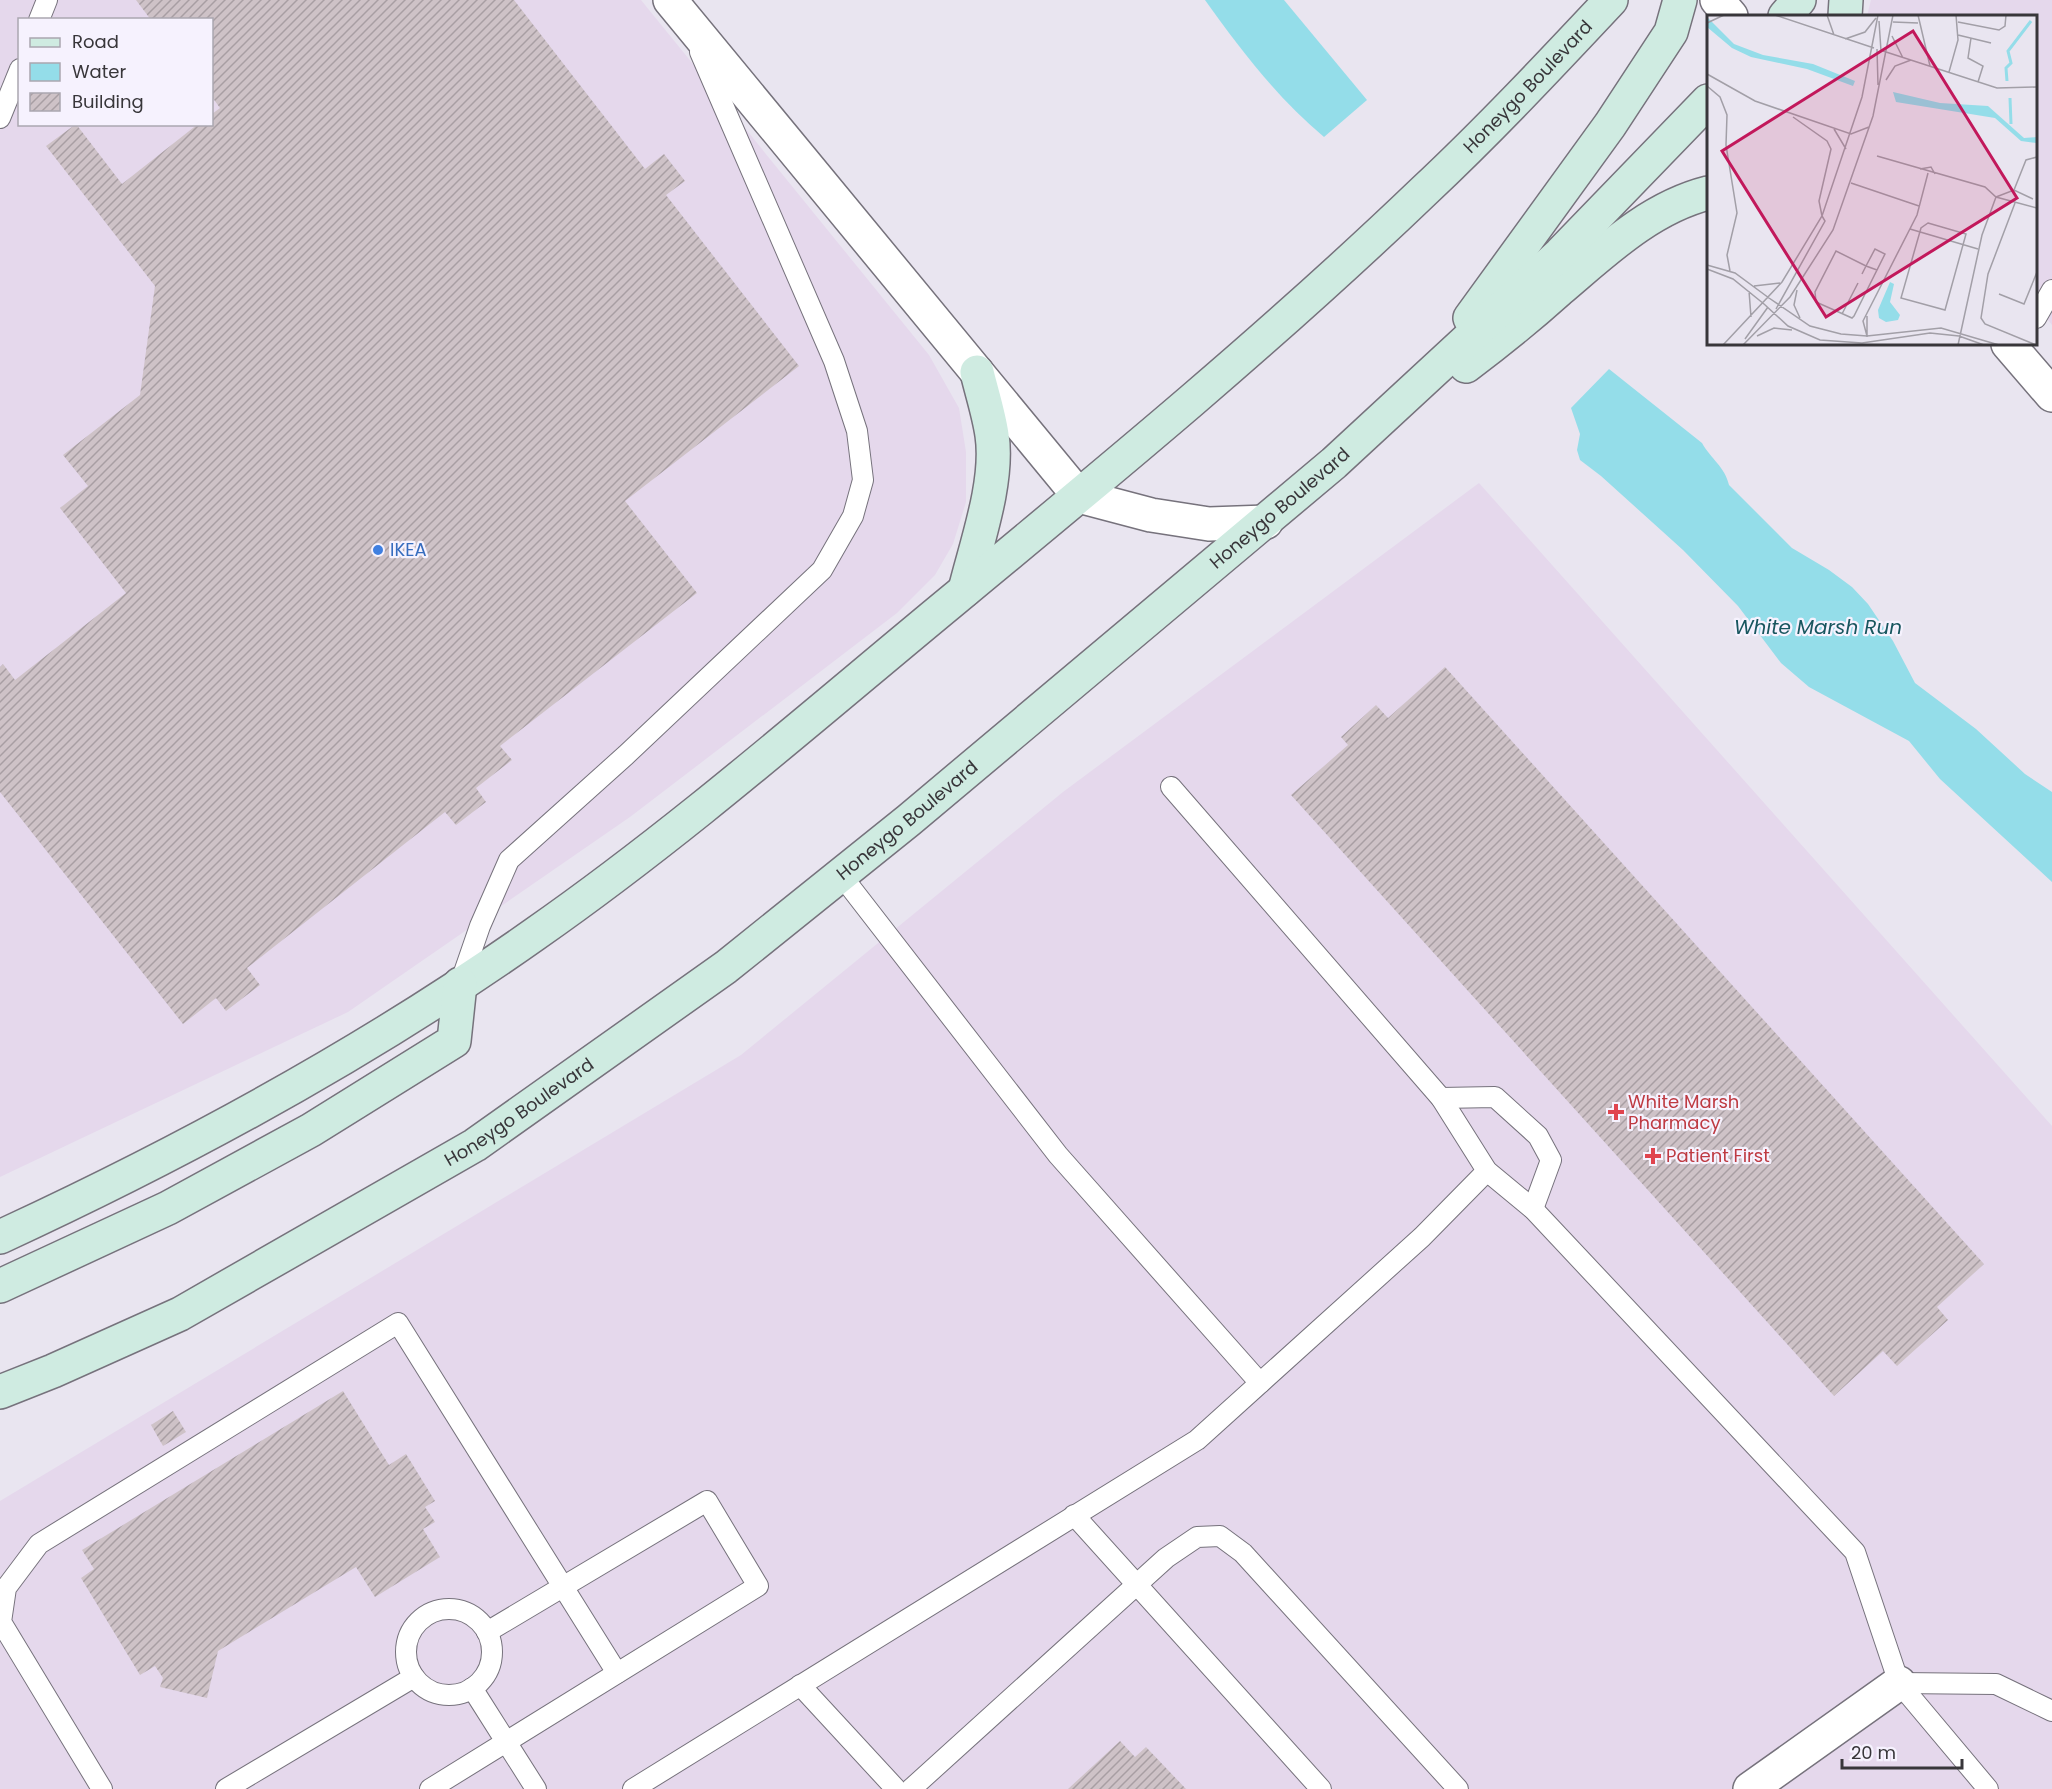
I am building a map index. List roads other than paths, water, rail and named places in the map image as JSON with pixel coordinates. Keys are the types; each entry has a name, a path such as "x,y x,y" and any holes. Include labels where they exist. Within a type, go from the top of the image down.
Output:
{"main road":[{"name":"Honeygo Boulevard","path":"0,1237 75,1202 287,1090 460,984 535,934 663,838 1205,390 1386,227 1536,79 1611,0"},
{"path":"1426,377 1610,125 1671,32 1680,0"},
{"path":"1786,15 1799,0"},
{"path":"1845,15 1846,0"},
{"name":"Honeygo Boulevard","path":"0,1392 53,1371 180,1314 475,1145 726,967 841,875 1334,463 1560,254 1707,102"},
{"path":"1334,463 1507,335 1627,232 1692,198 1707,194"},
{"path":"965,590 984,517 991,470 992,437 977,372"},
{"path":"0,1286 168,1208 311,1130 454,1041 460,984"}],"street":[{"path":"1717,0 1730,15"},
{"path":"679,11 1079,496 1151,516 1209,524 1266,522"},
{"path":"2014,346 2052,395"},
{"path":"1750,1789 1899,1683"}],"lane":[{"path":"40,18 47,0"},
{"path":"460,984 480,926 509,860 626,755 822,570 853,516 863,480 857,430 834,361 679,11"},
{"path":"0,118 18,74"},
{"path":"2037,316 2052,290"},
{"path":"1171,787 1441,1098 1487,1171 1533,1209 1855,1552 1899,1683 1988,1789"},
{"path":"841,875 1059,1155 1260,1383"},
{"path":"1441,1098 1495,1097 1538,1136 1551,1160 1533,1209"},
{"path":"633,1789 1197,1440 1422,1237 1487,1171"},
{"path":"102,1789 1,1622 6,1588 39,1544 398,1323 617,1673"},
{"path":"430,1789 758,1586 707,1501 487,1632"},
{"path":"1074,1515 1321,1789"},
{"path":"911,1789 1135,1584 1197,1537 1220,1536 1244,1553 1458,1789"},
{"path":"453,1609 467,1612 478,1620 487,1632 491,1644 490,1663 482,1679 472,1688 447,1695 423,1687 407,1664 408,1637 415,1624 426,1615 453,1609"},
{"path":"226,1789 414,1677"},
{"path":"1899,1683 1996,1684 2052,1711"},
{"path":"800,1685 896,1789"},
{"path":"472,1688 536,1789"}],"water":[{"path":"1205,0 1284,0 1367,100 1324,137 1260,73"},
{"name":"White Marsh Run","path":"1609,369 1702,443 1721,468 1729,485 1792,548 1852,587 1868,604 1893,641 1915,683 1976,729 2025,774 2052,792 2052,882 1940,779 1909,741 1809,687 1781,663 1738,606 1683,550 1580,460 1577,450 1580,434 1571,408"}],"place":[{"name":"IKEA","path":"378,550"},
{"name":"White Marsh Pharmacy","path":"1616,1112"},
{"name":"Patient First","path":"1653,1156"}]}
